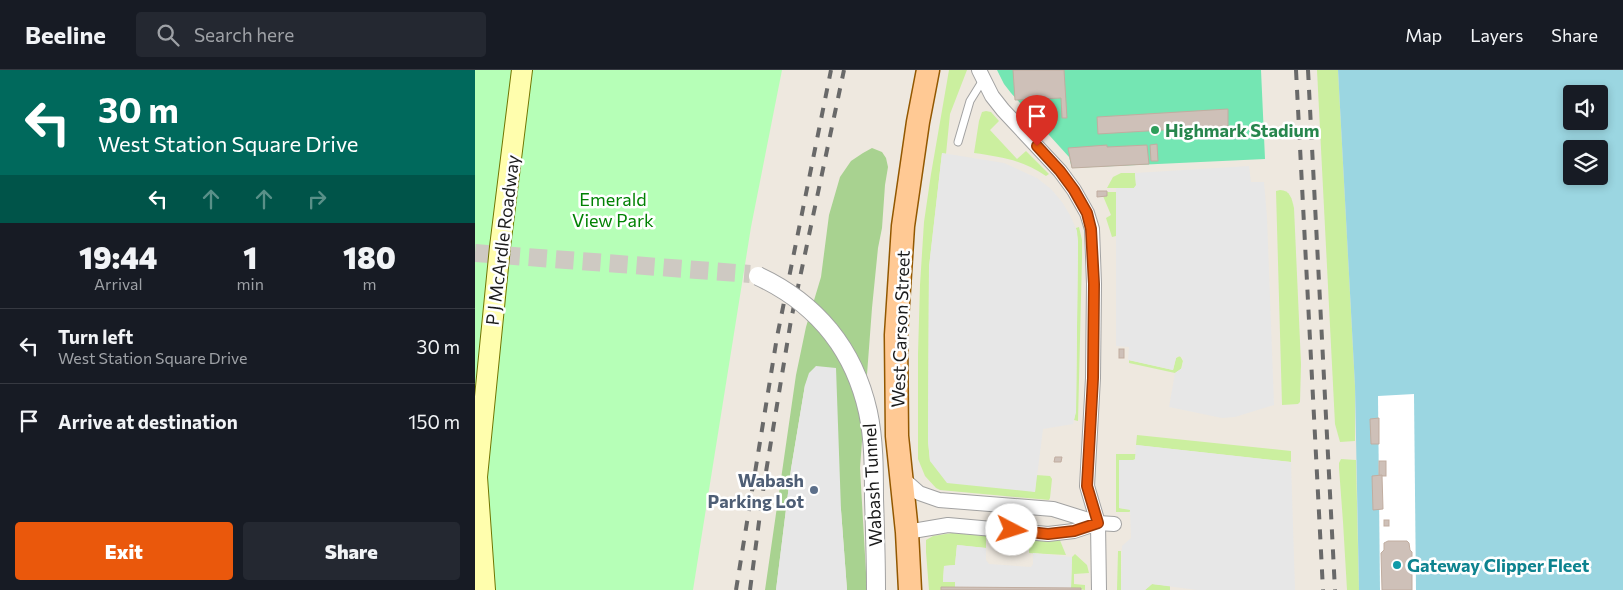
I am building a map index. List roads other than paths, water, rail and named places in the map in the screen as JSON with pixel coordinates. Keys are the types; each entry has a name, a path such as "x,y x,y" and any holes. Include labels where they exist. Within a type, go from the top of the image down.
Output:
{"main road":[{"name":"P J McArdle Roadway","path":"485,590 477,477 500,246 523,70"},
{"name":"West Carson Street","path":"910,590 907,532 897,436 896,335 903,226 928,70"}],"street":[{"path":"981,75 992,96 1003,110 1071,184 1087,213 1091,229 1094,284 1093,378 1087,486 1098,523 1099,590"},
{"name":"Wabash Tunnel","path":"758,276 777,285 793,296 823,323 842,346 861,386 868,413 873,462 876,590"},
{"path":"902,478 919,493 939,500 1053,509 1098,523 1114,524"},
{"path":"1011,506 1012,530"},
{"path":"907,532 948,525 1048,534 1074,531 1098,523"}],"lane":[{"path":"958,142 970,101 981,75"}],"water":[{"path":"1338,70 1623,70 1623,590 1359,590 1355,386"}],"tunnel":[{"path":"475,253 750,274"}],"railway":[{"path":"736,590 777,337 831,70"},
{"path":"750,590 764,484 791,320 844,70"},
{"path":"1296,70 1323,590"},
{"path":"1308,70 1335,590"}],"place":[{"name":"Highmark Stadium","path":"1155,130"},
{"name":"Wabash Parking Lot","path":"814,490"},
{"name":"Gateway Clipper Fleet","path":"1397,565"}],"park label":[{"name":"Emerald View Park","path":"613,209"}]}
